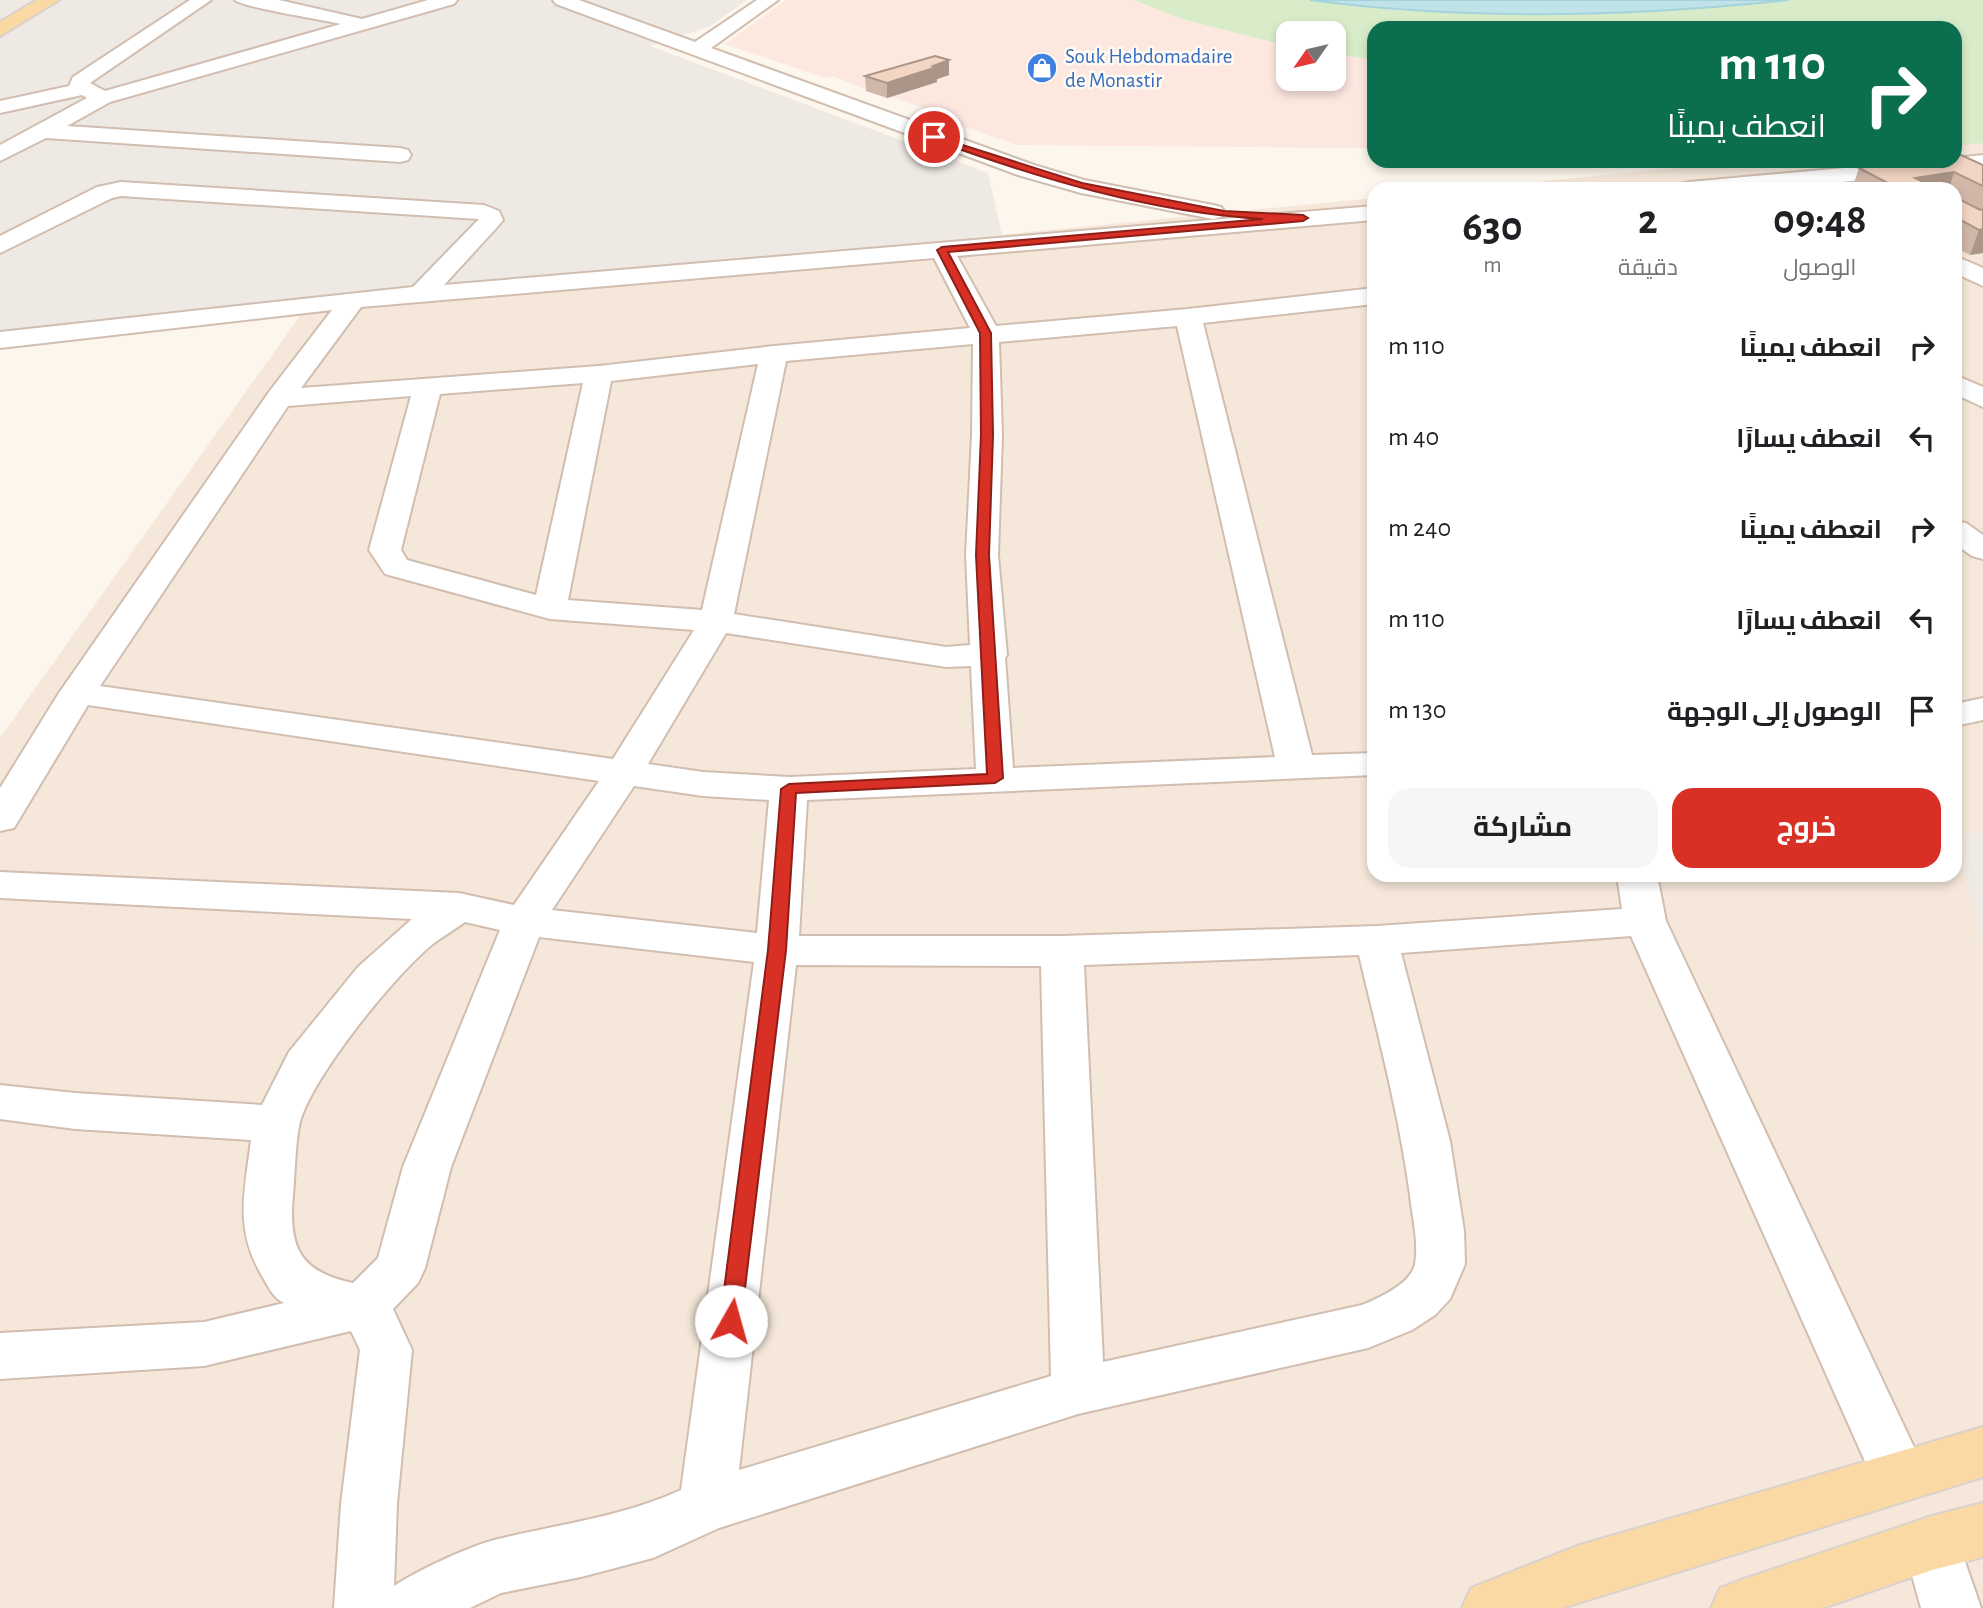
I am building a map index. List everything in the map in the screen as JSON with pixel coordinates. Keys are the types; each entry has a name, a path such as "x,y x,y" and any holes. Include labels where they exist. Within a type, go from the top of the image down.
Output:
{"main road":[{"path":"0,17 29,0"},
{"path":"0,30 50,0"},
{"path":"1492,1608 1577,1574 1983,1452"},
{"path":"1741,1608 1958,1537"}],"street":[{"path":"103,98 83,89 79,86 80,81 202,0"},
{"path":"244,0 302,9 358,23"},
{"path":"0,154 103,98 358,23 448,0"},
{"path":"562,0 978,154 1081,186 1224,214 1303,218"},
{"path":"696,50 769,0"},
{"path":"0,107 83,89"},
{"path":"41,131 400,155"},
{"path":"1962,165 1982,166"},
{"path":"1725,168 1748,182"},
{"path":"1821,182 1930,168"},
{"path":"0,246 104,192 121,189 484,212 491,216 492,220 420,295"},
{"path":"0,340 353,300 1367,214"},
{"path":"942,250 986,333 987,435 982,555 990,655 995,778"},
{"path":"278,398 427,389 599,374 774,354 1188,317 1367,297"},
{"path":"0,819 77,693 278,398 353,300"},
{"path":"1188,317 1296,766"},
{"path":"0,1356 204,1344 363,1307 400,1268 427,1167 524,921 625,771 716,621 774,354"},
{"path":"550,609 599,374"},
{"path":"1962,387 1983,399"},
{"path":"427,389 385,550 388,558 408,572 550,609 716,621 946,657 990,655"},
{"path":"1962,535 1983,549"},
{"path":"77,693 703,783 789,789 995,778 1367,764"},
{"path":"1962,714 1983,709"},
{"path":"708,1506 777,950 789,789"},
{"path":"1638,882 1645,921 1900,1476"},
{"path":"0,885 459,907 524,921 777,950 1062,951 1377,940 1645,921"},
{"path":"364,1608 369,1504 386,1350 376,1326 363,1307 318,1297 292,1283 272,1249 267,1212 276,1124 305,1064 373,978 418,934 459,907"},
{"path":"413,1608 426,1599 495,1567 581,1550 653,1531 708,1506 1078,1391 1368,1326 1394,1315 1418,1300 1432,1283 1440,1264 1439,1231 1426,1141 1377,940"},
{"path":"1062,951 1078,1391"},
{"path":"0,1101 75,1111 276,1124"},
{"path":"1951,1608 1958,1537"}],"shaded area":[{"path":"0,0 747,0 709,27 650,46 988,173 1002,235 309,303 0,339"},
{"name":"Souk Hebdomadaire de Monastir","path":"786,0 1134,0 1182,19 1276,43 1276,91 1346,91 1346,56 1367,59 1367,148 1017,145 924,113 930,110 892,97 887,98 833,76 825,78 725,44"},
{"path":"1983,137 1983,1608 0,1608 0,738 309,303 1367,199 1367,882 1962,882 1962,182 1533,182 1674,168 1962,168 1962,139"},
{"path":"1983,831 1983,947 1962,864 1962,835"}],"green space":[{"path":"1134,0 1309,0 1396,10 1484,14 1616,14 1789,0 1983,0 1983,143 1962,145 1962,21 1367,21 1367,59 1346,56 1346,21 1276,21 1276,43 1182,19"}],"water":[{"path":"1310,0 1789,0 1609,13 1489,14 1369,7"}],"building":[{"path":"935,56 949,60 933,66 937,67 887,83 865,76"},
{"path":"1962,155 1983,165 1983,186 1954,172 1915,178 1923,182 1886,182 1859,168 1962,168"},
{"path":"1962,201 1983,209 1983,229 1979,230 1962,221"}],"place":[{"name":"Souk Hebdomadaire de Monastir","path":"1042,68"}],"route":[{"path":"731,1321 777,950 789,789 995,778 990,655 982,555 987,435 986,333 942,250 1303,218 1224,214 1149,201 1026,170 934,137"}]}
